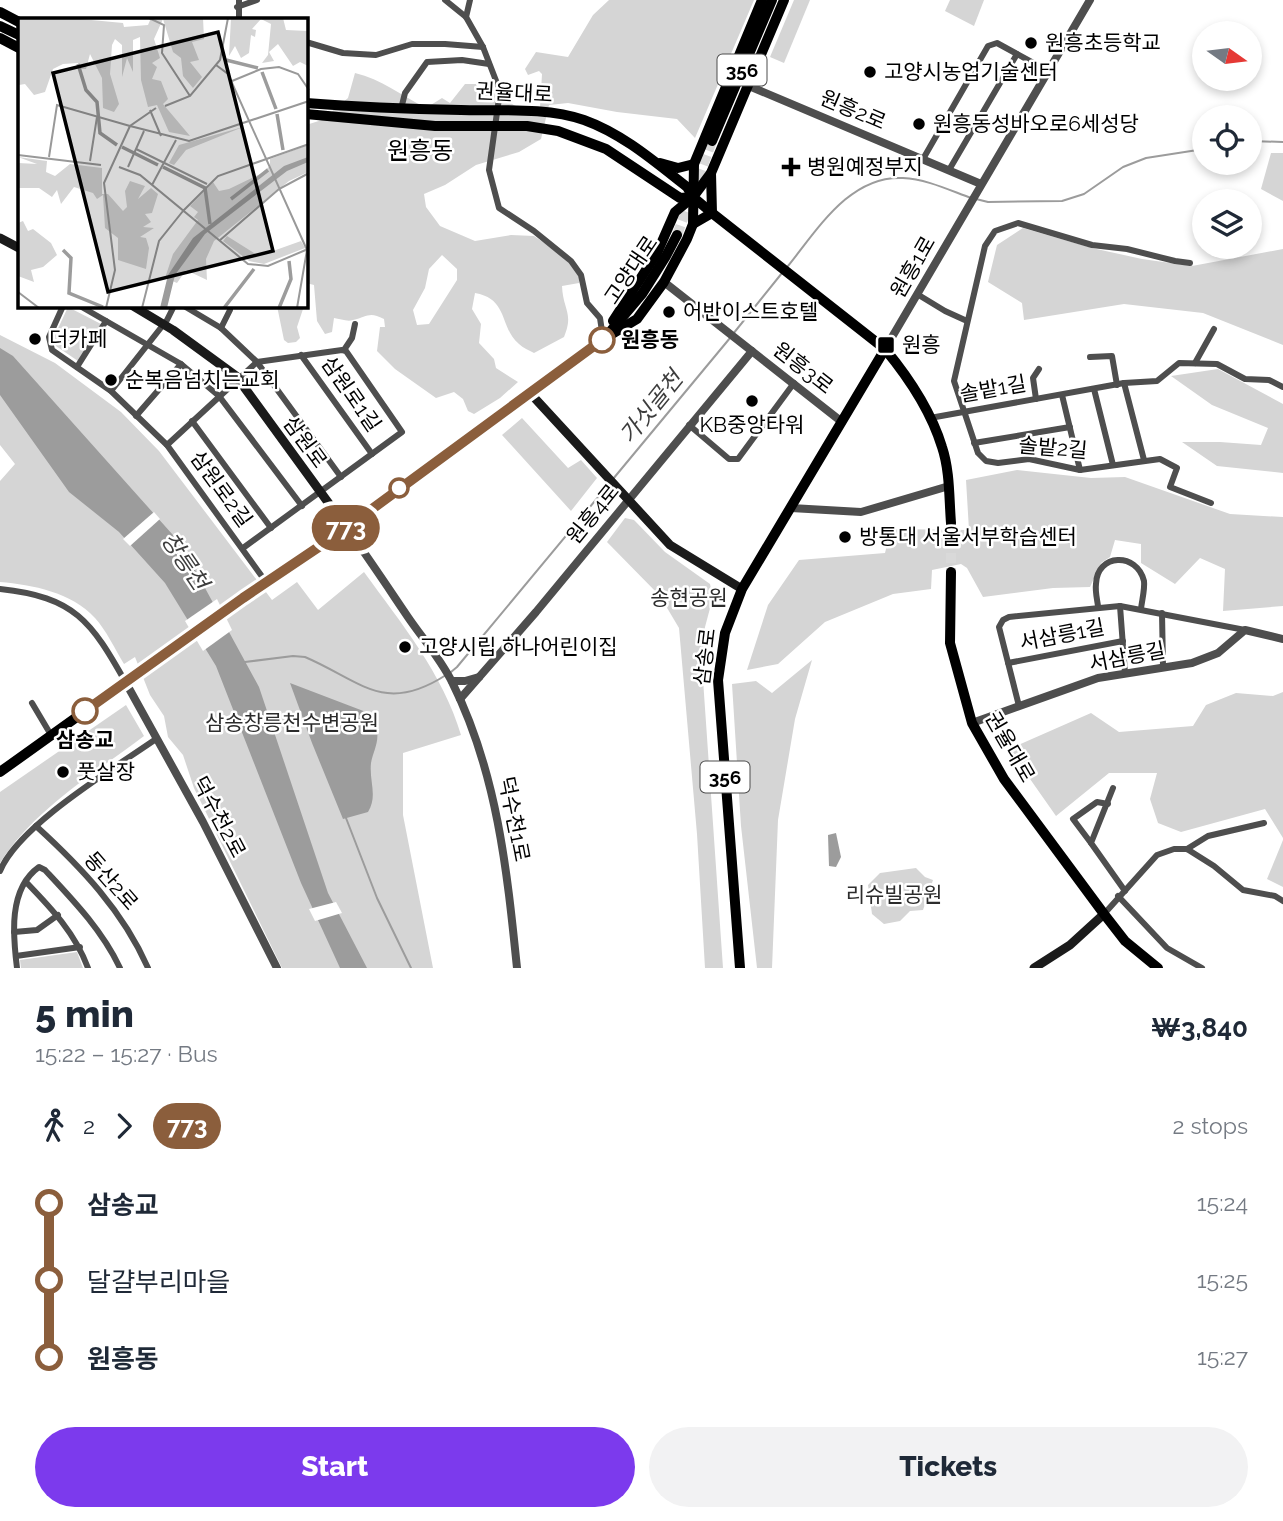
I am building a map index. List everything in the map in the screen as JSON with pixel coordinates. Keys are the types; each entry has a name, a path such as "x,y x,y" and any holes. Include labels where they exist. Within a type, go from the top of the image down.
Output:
{"main road":[{"path":"693,224 694,164 708,138 762,0"},
{"name":"356","path":"708,138 772,0"},
{"path":"675,212 693,197 711,173 783,0"},
{"path":"0,12 18,21"},
{"path":"0,26 18,35"},
{"name":"권율대로","path":"308,103 401,109 552,113 582,119 608,131 651,159 687,187 693,197 712,214 885,349"},
{"name":"권율대로","path":"308,114 435,126 496,125 537,128 584,139 644,172 680,198 693,197"},
{"path":"708,138 705,150 713,154 725,144"},
{"path":"651,159 678,168 694,164"},
{"path":"604,339 637,319 664,282 677,235 675,212 664,194 644,172"},
{"path":"677,235 712,214 711,173"},
{"name":"고양대로","path":"126,683 604,339 642,294 677,235"},
{"path":"0,238 18,247"},
{"name":"삼원로","path":"137,308 210,355 238,379 346,527"},
{"path":"885,349 908,376 942,447 951,523"},
{"name":"삼송로","path":"740,968 718,680 725,633 742,589 885,349"},
{"path":"530,393 670,545 742,589"},
{"name":"권율대로","path":"951,572 950,643 972,723 1004,779 1104,914 1125,941 1158,968"},
{"path":"0,772 126,683"},
{"path":"1034,968 1070,945 1104,914"}],"street":[{"path":"238,4 257,0"},
{"path":"445,0 466,17 483,47 500,91 489,170 499,208 534,230 571,261 581,275 587,303 601,320 604,339"},
{"path":"466,17 470,0"},
{"path":"981,184 1090,0"},
{"path":"308,43 343,53 376,55 412,44 483,47"},
{"path":"923,159 988,46 997,44 1048,71"},
{"path":"949,170 1017,54"},
{"path":"401,109 405,93 427,62 462,60 489,64"},
{"name":"원흥2로","path":"749,86 981,184"},
{"name":"원흥1로","path":"885,349 981,184"},
{"path":"974,443 954,381 985,246 995,231 1017,223 1092,245 1127,249 1190,263"},
{"name":"원흥3로","path":"664,282 842,422"},
{"path":"917,294 967,321"},
{"path":"62,308 49,337 52,350 111,391 167,445"},
{"path":"83,308 181,364 219,396 302,506"},
{"path":"111,391 173,308"},
{"path":"187,308 221,328 257,362 341,477"},
{"path":"221,328 230,308"},
{"path":"76,367 106,321"},
{"path":"344,350 352,338 355,324"},
{"path":"1214,329 1195,363 1217,364 1245,379 1269,380 1283,387"},
{"name":"삼원로1길","path":"257,362 344,350 402,432 321,493"},
{"name":"원흥4로","path":"460,699 536,612 624,496 752,351"},
{"name":"삼원로1길","path":"301,355 372,454"},
{"path":"1090,357 1112,356 1144,460"},
{"path":"238,379 257,362"},
{"name":"솔밭1길","path":"930,418 1121,384 1157,381 1179,363 1195,363"},
{"path":"136,416 181,364"},
{"path":"1036,399 1033,378 1039,369"},
{"name":"삼원로2길","path":"238,379 167,445 266,582"},
{"path":"689,425 729,459 738,459 794,383"},
{"path":"1094,389 1113,465"},
{"path":"1062,395 1080,470"},
{"name":"삼원로2길","path":"192,421 271,528"},
{"name":"솔밭2길","path":"1070,427 974,443 978,453 986,461 998,463 1029,459 1080,470 1160,459 1177,468 1170,487 1211,503"},
{"path":"791,508 861,512 948,486"},
{"name":"삼원로2길","path":"243,548 321,493"},
{"name":"덕수천1로","path":"346,527 454,682 480,749 493,796 507,869 517,968"},
{"name":"서삼릉1길","path":"1098,606 1095,582 1100,569 1108,561 1119,559 1129,561 1144,582 1141,609"},
{"path":"0,589 44,597 63,604 80,615 99,636 126,683"},
{"name":"서삼릉1길","path":"1019,706 999,627 1003,620 1009,617 1098,606 1120,606 1245,630"},
{"path":"1120,606 1125,673"},
{"path":"1161,613 1163,667"},
{"path":"1245,630 1283,639"},
{"name":"서삼릉길","path":"972,723 1098,678 1192,663 1218,653 1245,630"},
{"name":"서삼릉1길","path":"1007,663 1123,641"},
{"path":"454,682 479,677"},
{"name":"덕수천2로","path":"126,683 278,968"},
{"path":"32,704 51,735"},
{"path":"0,871 12,851 36,826 156,739"},
{"path":"1091,844 1113,788"},
{"path":"1108,804 1097,802 1073,819 1125,891"},
{"path":"1104,914 1157,855 1174,849 1187,849 1208,836 1264,823"},
{"name":"동산2로","path":"36,826 108,900 126,924 145,968"},
{"path":"1187,849 1214,866 1243,890 1275,896 1283,901"},
{"path":"18,968 14,932 15,910 26,882 39,867 87,914 120,968"},
{"path":"26,882 58,915 80,947 89,968"},
{"path":"1118,896 1167,948 1202,968"},
{"path":"14,932 37,930 58,915"},
{"path":"16,956 80,947"}],"green space":[{"path":"609,0 754,0 695,138 677,119 568,103 549,105 541,139 519,152 476,165 445,185 424,194 426,207 440,226 475,241 511,235 534,236 571,261 581,275 579,283 562,286 568,317 564,337 534,353 513,337 499,307 486,296 475,293 472,309 481,324 479,343 494,359 496,368 518,382 500,398 474,414 468,411 463,399 454,392 436,398 395,369 377,351 380,327 385,327 384,319 371,315 351,321 334,318 332,332 325,334 317,321 314,285 308,284 308,124 322,120 348,98 355,73 383,84 426,108 442,98 450,103 465,84 482,84 526,113 540,108 542,74 539,71 528,75 525,69 536,52 568,57 593,15","holes":["442,255 457,269 457,280 429,324 417,325 413,310 425,288 429,269"]},
{"path":"794,0 810,0 784,63 770,57"},
{"path":"950,0 984,0 974,26 945,11"},
{"path":"1271,153 1283,153 1283,201 1261,189"},
{"path":"1023,228 1092,248 1192,266 1229,259 1262,259 1262,253 1283,249 1283,345 1203,313 1124,304 1024,320 1022,303 988,282 997,245"},
{"path":"68,308 101,324 78,361 56,346 54,337"},
{"path":"277,308 303,308 297,327 300,338 296,342 288,343 284,340"},
{"name":"삼송창릉천수변공원","path":"0,335 55,363 121,412 159,451 272,600 297,582 318,610 364,572 406,630 443,691 461,735 403,753 403,815 433,968 282,968 194,788 183,755 168,737 164,716 150,695 135,657 124,664 99,623 75,602 51,591 0,582 0,481 15,464 0,445"},
{"path":"1218,369 1283,404 1283,473 1217,466 1182,442 1261,445 1268,428 1212,405 1171,376"},
{"path":"522,418 568,468 581,460 597,478 571,511 502,435"},
{"path":"1017,470 1091,478 1125,477 1230,514 1283,517 1283,606 1223,611 1225,569 1200,558 1175,584 1141,563 1141,544 1115,540 1110,557 1101,563 1090,587 1053,588 983,597 967,568 961,564 932,570 931,589 893,594 825,622 778,664 747,670 768,605 799,560 885,553 891,529 969,530 966,480"},
{"name":"송현공원","path":"625,518 634,520 665,552 710,584 713,597 705,627 702,665 723,968 705,968 697,834 679,628 660,596 607,542"},
{"path":"812,660 795,719 778,820 772,968 757,968 741,826 732,684 756,681 772,693"},
{"path":"1283,692 1283,838 1265,809 1181,832 1158,823 1150,799 1157,773 1109,773 1056,816 1009,749 1091,713 1119,732 1193,726 1206,705 1236,693 1273,696"},
{"path":"126,705 144,736 47,809 0,863 0,792"},
{"path":"1283,840 1283,887 1267,879"},
{"name":"리슈빌공원","path":"916,868 925,877 933,880 923,910 910,911 900,921 884,924 872,914 868,885 880,873"},
{"path":"77,952 83,968 21,968 20,960"}],"water":[{"name":"창릉천","path":"0,348 13,356 181,544 259,687 328,893 367,968 340,968 301,883 216,666 165,583 119,532 69,492 0,395"},
{"path":"290,683 366,712 373,720 377,740 371,763 373,794 368,812 343,819"},
{"path":"836,833 841,857 836,867 829,866 828,835"}],"pier":[{"path":"154,512 160,519 130,546 123,539"},
{"path":"217,599 232,630 203,651 185,621"},
{"path":"336,902 342,913 315,921 309,909"}],"waterway":[{"name":"가싯골천","path":"1262,141 1283,142"},
{"name":"가싯골천","path":"976,199 988,202 1062,201 1084,194 1123,167 1146,158 1192,151"},
{"name":"가싯골천","path":"788,266 837,207 867,185 884,179 912,179 971,198"},
{"name":"가싯골천","path":"733,334 782,273"},
{"name":"가싯골천","path":"613,479 730,338"},
{"name":"가싯골천","path":"451,672 609,484"},
{"name":"가싯골천","path":"245,662 305,657 358,684 389,693 424,687 446,675"},
{"path":"346,818 377,898 411,968"}],"tunnel":[{"path":"677,235 712,141"},
{"path":"951,523 951,572"}],"bus line":[{"name":"773","path":"85,711 338,534 602,340"}],"place":[{"name":"원흥초등학교","path":"1031,43"},
{"name":"고양시농업기술센터","path":"870,72"},
{"name":"원흥동성바오로6세성당","path":"919,124"},
{"name":"병원예정부지","path":"791,167"},
{"name":"어반이스트호텔","path":"669,312"},
{"name":"더카페","path":"35,339"},
{"name":"원흥동","path":"602,340"},
{"name":"원흥","path":"886,345"},
{"name":"순복음넘치는교회","path":"111,380"},
{"name":"KB중앙타워","path":"752,401"},
{"name":"방통대 서울서부학습센터","path":"845,537"},
{"name":"고양시립 하나어린이집","path":"405,647"},
{"name":"삼송교","path":"85,711"},
{"name":"풋살장","path":"63,772"}],"district":[{"name":"원흥동","path":"420,151"}]}
